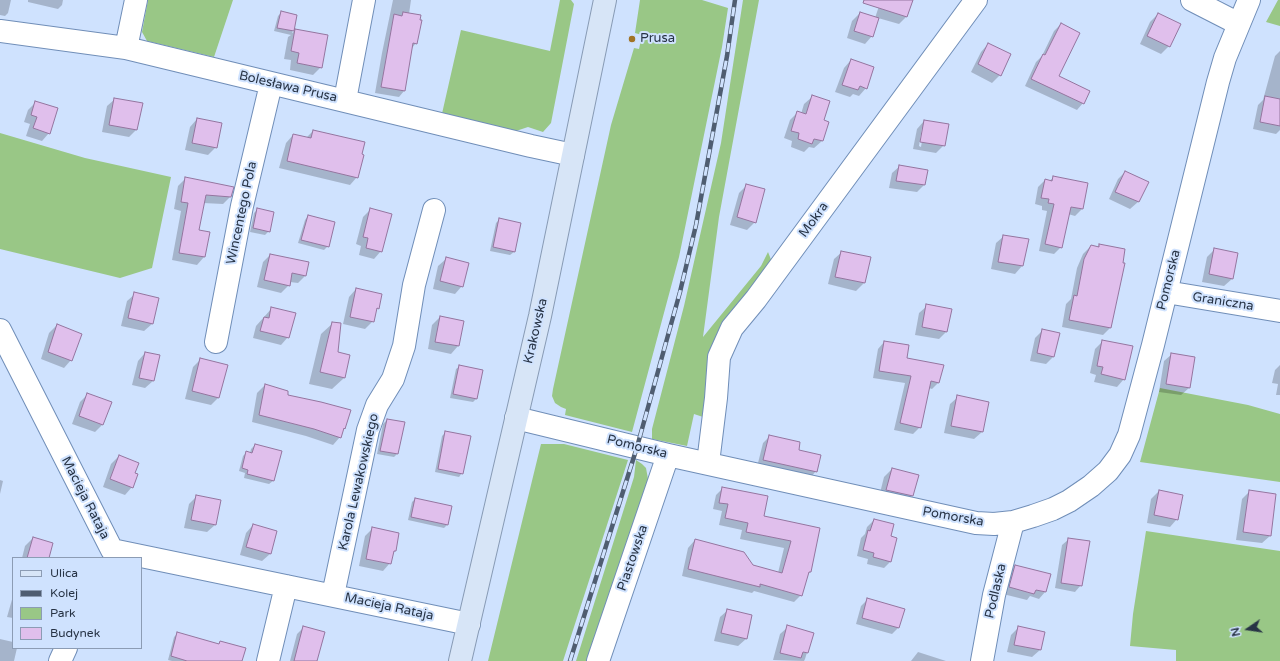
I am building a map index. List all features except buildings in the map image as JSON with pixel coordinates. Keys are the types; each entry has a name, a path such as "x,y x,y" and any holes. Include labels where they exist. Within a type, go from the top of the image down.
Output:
{"main road":[{"name":"Krakowska","path":"460,661 540,316 605,0"}],"street":[{"path":"126,48 136,0"},
{"path":"345,100 364,0"},
{"name":"Mokra","path":"708,463 716,398 719,357 732,328 760,293 976,0"},
{"path":"1192,0 1239,24"},
{"name":"Pomorska","path":"516,418 668,455 976,523 994,524 1013,522 1053,509 1069,501 1092,486 1108,471 1120,455 1129,435 1218,82 1225,58 1250,0"},
{"name":"Bolesława Prusa","path":"0,31 126,48 271,84 345,100 573,155"},
{"name":"Wincentego Pola","path":"216,342 242,206 271,84"},
{"name":"Karola Lewakowskiego","path":"333,595 368,430 377,405 393,379 404,346 414,285 434,210"},
{"name":"Graniczna","path":"1166,292 1280,311"},
{"name":"Macieja Rataja","path":"0,330 110,554 126,557"},
{"name":"Piastowska","path":"598,661 668,455"},
{"name":"Podlaska","path":"982,661 994,595 1013,522"},
{"name":"Macieja Rataja","path":"142,560 333,595 469,624"},
{"path":"268,661 286,586"},
{"path":"60,661 66,649"}],"green space":[{"path":"148,0 233,0 214,57 147,41 142,32"},
{"path":"560,0 571,0 574,4 551,123 543,132 528,127 516,131 441,118 461,30 550,51"},
{"path":"640,0 702,0 728,8 722,47 679,257 632,432 565,415 566,409 555,403 552,396 611,125 634,48 639,49 642,35 635,33"},
{"path":"743,0 759,0 719,217 703,337 761,266 768,252 774,267 716,343 709,419 694,414 687,446 652,439 652,429 684,306 721,143"},
{"path":"1278,0 1280,0 1280,26 1266,22"},
{"path":"0,133 85,158 171,177 152,268 120,278 0,249"},
{"path":"1160,388 1248,405 1280,414 1280,482 1140,462"},
{"path":"541,444 564,444 628,460 563,661 488,661"},
{"path":"636,460 646,468 648,479 589,661 576,661 634,477"},
{"path":"1146,531 1280,551 1280,661 1176,661 1176,650 1130,646 1133,614"}],"railway":[{"path":"570,661 637,447 680,292 696,225 727,56 735,0"}],"place":[{"name":"Prusa","path":"632,39"}]}
